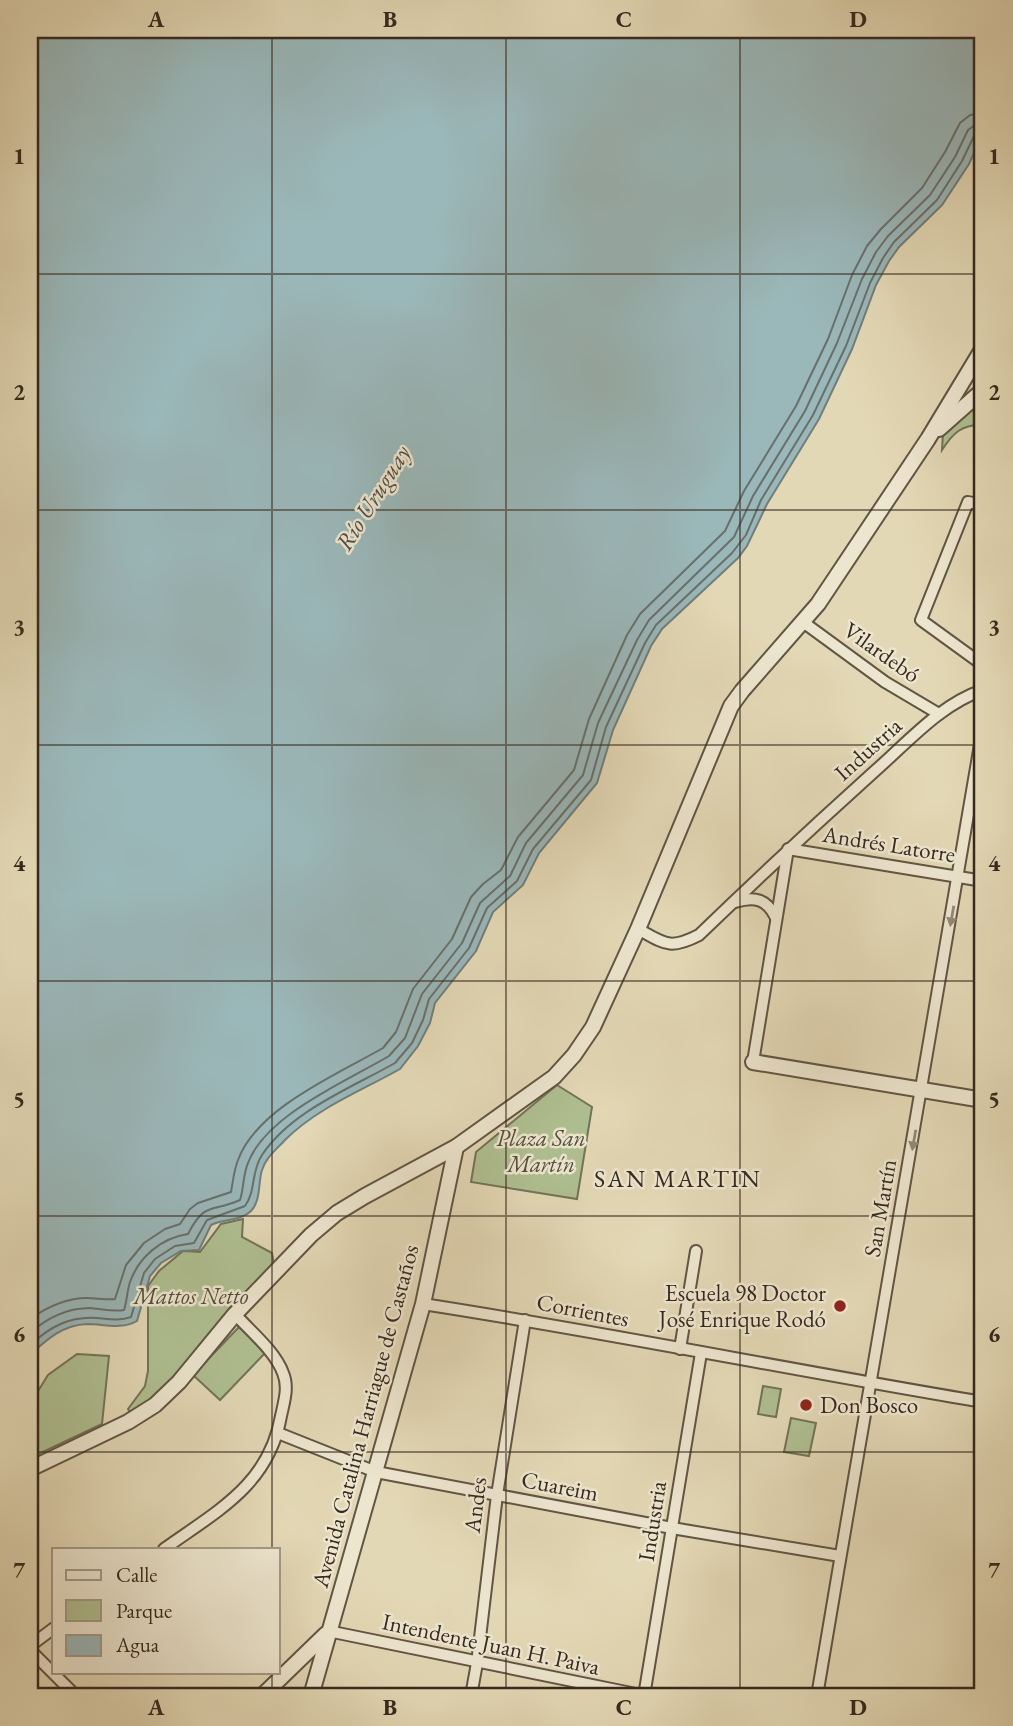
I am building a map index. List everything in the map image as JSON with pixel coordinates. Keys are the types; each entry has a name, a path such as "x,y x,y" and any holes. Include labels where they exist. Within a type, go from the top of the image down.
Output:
{"street":[{"path":"30,1469 128,1422 155,1405 180,1382 235,1314 311,1235 337,1213 456,1147 532,1095 575,1055 593,1027 638,929 731,706 818,604 928,439 983,348"},
{"path":"956,392 983,363"},
{"path":"928,439 968,402 983,393"},
{"path":"983,505 968,502 921,620 983,666"},
{"name":"Vilardebó","path":"803,622 885,682 939,714"},
{"name":"Industria","path":"638,929 664,944 681,944 699,935 788,849 939,714 969,695 983,690"},
{"name":"San Martín","path":"817,1696 869,1383 923,1090 983,727"},
{"path":"788,849 753,1062 983,1100"},
{"name":"Andrés Latorre","path":"788,849 983,881"},
{"path":"733,903 759,899 771,907 776,918"},
{"name":"Avenida Catalina Harriague de Castaños","path":"311,1696 424,1304 456,1147"},
{"path":"680,1349 696,1251"},
{"name":"Corrientes","path":"424,1304 983,1402"},
{"path":"167,1548 246,1487 269,1456 278,1433 286,1390 284,1374 276,1360 235,1314"},
{"name":"Andes","path":"471,1696 497,1495 525,1320"},
{"name":"Industria","path":"644,1696 701,1353"},
{"name":"Cuareim","path":"278,1433 376,1472 672,1528 840,1556"},
{"path":"52,1630 30,1648 52,1671"},
{"path":"262,1696 328,1631"},
{"name":"Intendente Juan H. Paiva","path":"328,1631 644,1696"},
{"path":"55,1674 76,1696"}],"green space":[{"path":"983,400 983,425 969,426 959,431 942,450 943,434 972,406"},
{"name":"Plaza San Martín","path":"557,1085 592,1107 577,1199 471,1182 476,1152"},
{"name":"Mattos Netto","path":"243,1219 242,1237 272,1253 274,1265 159,1393 131,1414 128,1409 145,1386 148,1371 148,1286 159,1271 183,1251 200,1252 221,1224"},
{"path":"239,1327 266,1352 220,1400 193,1375"},
{"path":"77,1354 109,1356 102,1424 30,1458 30,1404 48,1375"},
{"path":"763,1386 781,1389 776,1417 758,1414"},
{"path":"791,1418 816,1423 809,1456 784,1452"}],"water":[{"name":"Río Uruguay","path":"30,30 983,30 983,133 969,164 942,205 899,247 889,261 876,285 852,349 819,419 767,504 747,546 738,558 662,629 651,646 613,730 597,783 539,853 523,885 493,912 476,951 435,1003 430,1023 418,1046 400,1069 325,1109 285,1140 264,1165 256,1202 251,1211 242,1217 211,1225 199,1250 181,1251 161,1263 150,1276 137,1321 119,1326 87,1324 70,1327 49,1338 30,1355"}],"place":[{"name":"Escuela 98 Doctor José Enrique Rodó","path":"840,1306"},
{"name":"Don Bosco","path":"806,1405"}],"district":[{"name":"SAN MARTIN","path":"678,1179"}]}
